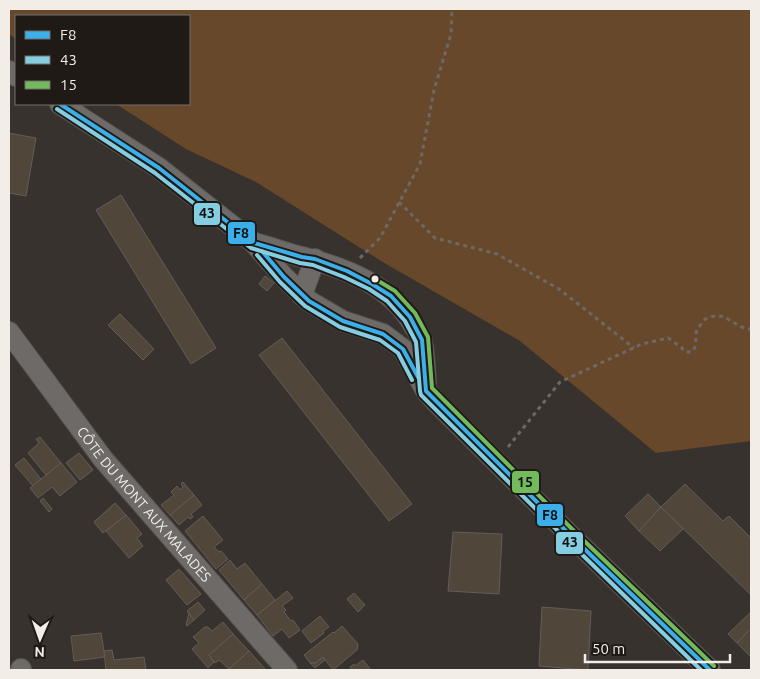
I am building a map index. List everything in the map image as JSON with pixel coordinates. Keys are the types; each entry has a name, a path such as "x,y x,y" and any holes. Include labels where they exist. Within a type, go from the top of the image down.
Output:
{"street":[{"path":"62,105 159,168 254,243 308,301 342,321 383,334 403,348 426,391 453,420 710,670"},
{"path":"254,243 315,259 347,271 391,296 410,317 422,340 426,391"},
{"path":"302,295 315,259"},
{"name":"CÔTE DU MONT AUX MALADES","path":"9,332 103,459 287,670"}],"path":[{"path":"347,271 380,238 420,164 434,90 451,34 452,9"},
{"path":"399,202 435,238 496,254 559,289 634,348"},
{"path":"496,461 560,382 642,344 668,338 685,352 691,352 696,346 697,330 704,320 716,315 727,318 746,330 751,329"}],"shaded area":[{"path":"9,9 751,9 751,441 656,453 520,341 381,261 256,182 186,149 118,105 190,105 190,15 15,15 15,38 9,34"}],"building":[{"path":"9,133 36,138 26,196 9,193"},
{"path":"121,195 216,348 191,364 96,210"},
{"path":"265,276 274,283 267,291 259,284"},
{"path":"120,314 154,349 143,360 108,325"},
{"path":"282,338 412,504 389,521 259,355"},
{"path":"40,437 61,463 46,475 28,453 39,443 36,439"},
{"path":"79,453 93,470 80,480 66,463"},
{"path":"24,458 41,479 33,486 15,465"},
{"path":"61,463 77,482 60,496 52,487 38,498 30,488"},
{"path":"183,482 194,495 170,515 161,505 174,495 171,492 177,486 180,490 183,487 181,484"},
{"path":"685,484 723,521 729,516 751,538 751,595 661,507"},
{"path":"648,494 661,507 639,531 625,516"},
{"path":"194,495 202,505 191,514 193,517 190,519 188,517 179,525 170,515"},
{"path":"43,498 52,509 49,512 40,501"},
{"path":"115,503 126,515 103,533 94,522"},
{"path":"661,507 683,529 660,551 639,531"},
{"path":"126,515 142,534 137,538 143,546 129,558 106,531"},
{"path":"203,516 223,540 214,547 219,552 221,551 228,559 216,569 185,531"},
{"path":"453,532 502,534 499,594 448,591"},
{"path":"230,560 237,569 245,563 262,584 244,600 219,570"},
{"path":"179,569 201,594 187,605 166,580"},
{"path":"262,584 275,600 257,615 244,600"},
{"path":"287,591 293,598 282,606 286,610 284,612 300,630 289,638 282,629 273,636 257,615"},
{"path":"354,593 365,605 358,612 347,599"},
{"path":"198,602 205,610 194,620 187,611"},
{"path":"542,607 591,611 588,670 539,666"},
{"path":"751,612 751,628 737,643 728,634"},
{"path":"189,613 194,620 187,626 186,625"},
{"path":"320,616 329,627 311,643 302,631"},
{"path":"223,622 233,634 209,655 214,662 208,668 192,649 199,643 193,637 205,627 212,631"},
{"path":"342,626 358,644 357,650 333,670 323,657 316,663 310,663 304,655"},
{"path":"751,628 751,657 737,643"},
{"path":"101,633 105,657 74,661 71,636"},
{"path":"233,634 249,651 229,669 219,660 215,663 209,655"},
{"path":"112,650 114,660 144,657 146,670 106,670 104,651"},
{"path":"249,651 266,670 229,669"},
{"path":"323,657 325,660 315,668 310,663 316,663"},
{"path":"363,660 371,670 352,670 350,667"}],"transit line":[{"name":"F8","path":"62,105 159,168 254,243 315,259 347,271 391,296 410,317 422,340 426,391 571,536 710,670"},
{"name":"43","path":"57,109 155,173 251,248 300,263 313,265 344,277 369,289 387,301 405,321 416,342 421,395 701,670"},
{"name":"F8","path":"262,251 284,277 309,301 343,321 383,334 403,349 418,377"},
{"name":"43","path":"257,255 280,282 305,306 340,327 380,340 398,353 412,380"},
{"name":"15","path":"375,279 395,291 415,313 428,337 432,388 575,532 714,666"}]}
